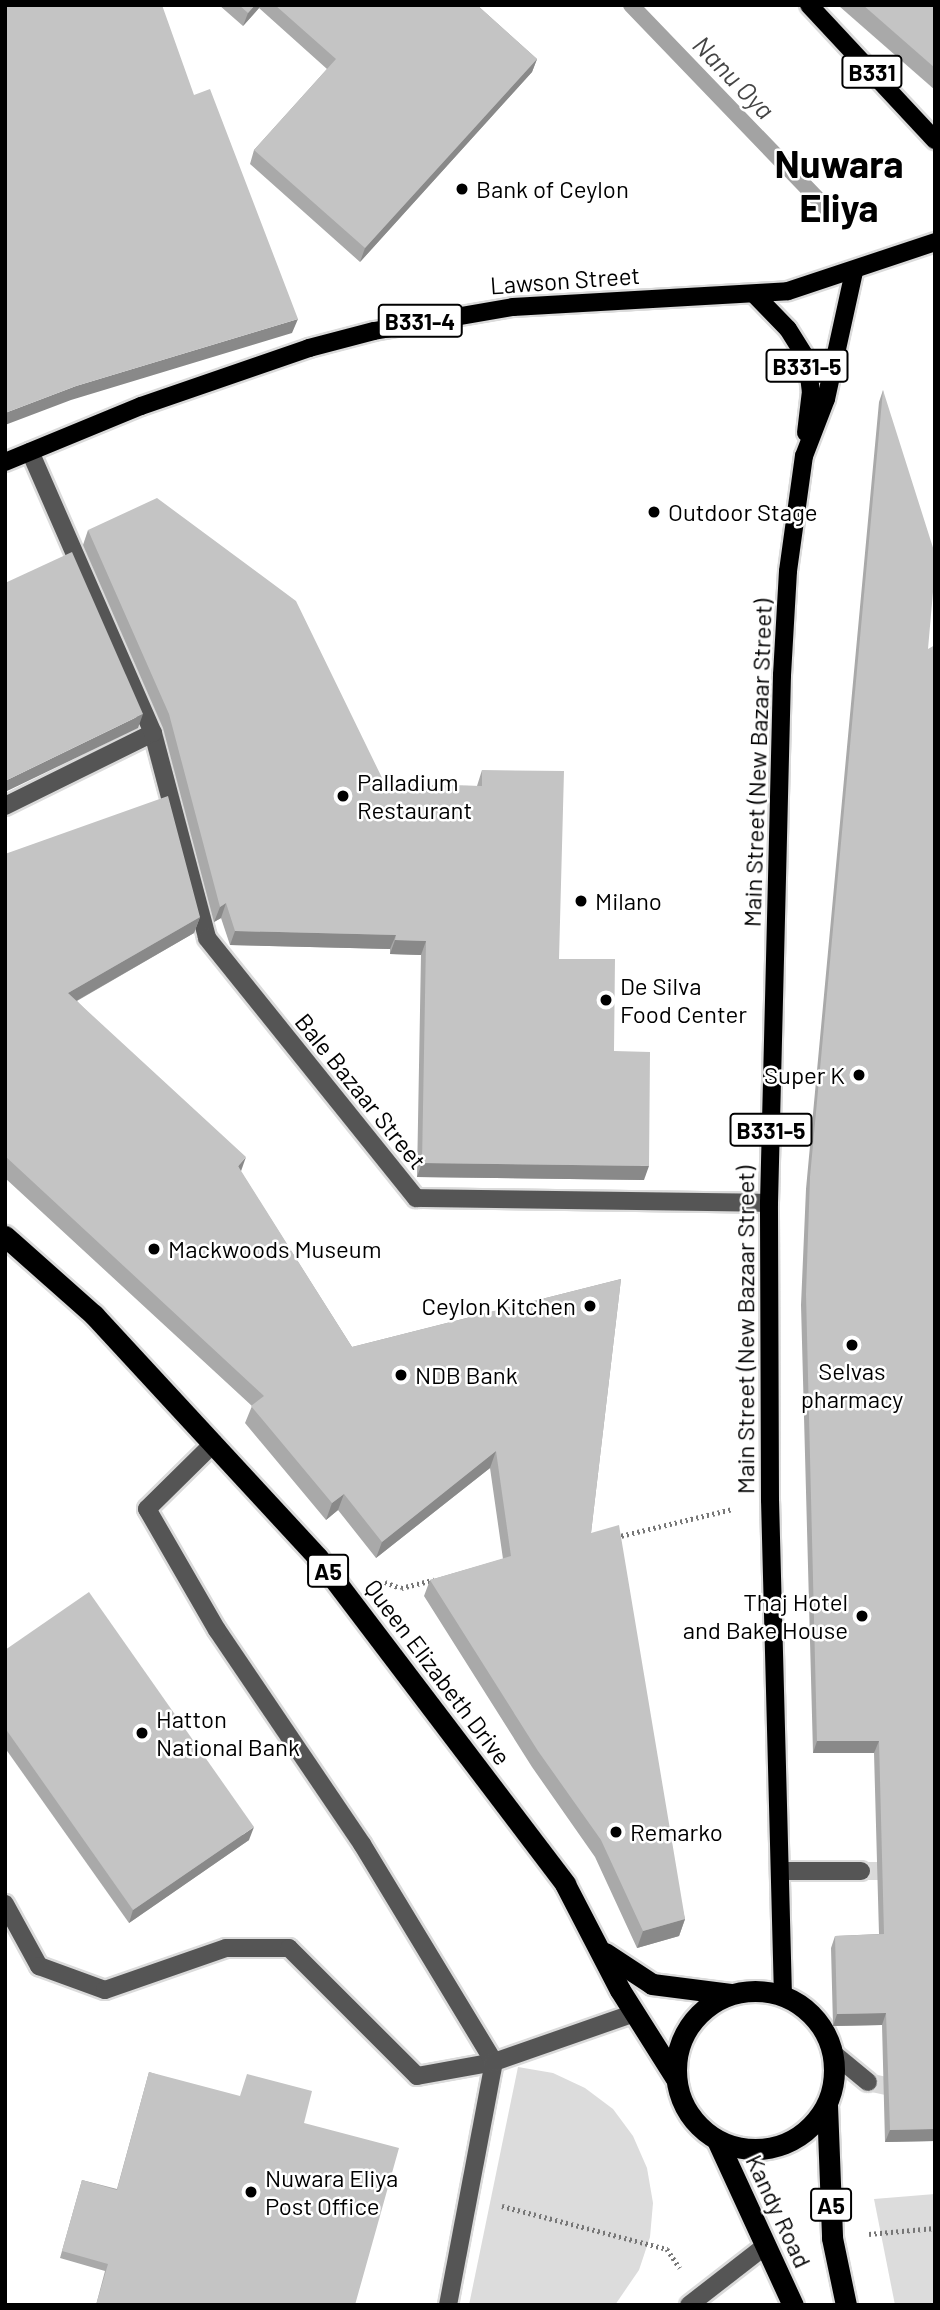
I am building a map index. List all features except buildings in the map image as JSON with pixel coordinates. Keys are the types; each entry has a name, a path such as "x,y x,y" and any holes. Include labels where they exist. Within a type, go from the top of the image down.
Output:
{"highway":[{"name":"Queen Elizabeth Drive","path":"5,1236 94,1315 318,1558 565,1884 635,2013 675,2077"},
{"name":"Queen Elizabeth Drive","path":"601,1949 637,1978 652,1984 730,1994"},
{"path":"757,1990 783,1996 807,2008 824,2029 834,2054 835,2080 827,2105 799,2137 758,2149 717,2140 689,2113 675,2077 680,2042 700,2012 730,1994 757,1990"},
{"name":"Kandy Road","path":"827,2105 832,2238 846,2305"},
{"name":"Kandy Road","path":"717,2140 793,2305"}],"main road":[{"name":"B331","path":"809,5 935,140"},
{"name":"Lawson Street","path":"5,462 141,406 309,348 453,314 630,299 755,295 814,286 935,242"},
{"name":"Main Street (New Bazaar Street)","path":"804,456 826,399 854,272"},
{"name":"Main Street (New Bazaar Street)","path":"755,295 789,330 807,359 811,391 789,571 782,675 769,1203 770,1500 783,1871 783,1996"}],"street":[{"path":"5,806 153,733 30,452"},
{"name":"Bale Bazaar Street","path":"153,733 207,938 416,1198 769,1203"},
{"path":"214,1443 147,1509 217,1630 362,1844 494,2062 448,2305"},
{"path":"783,1871 861,1871"},
{"path":"5,1904 39,1966 104,1990 226,1948 289,1948 417,2076 494,2062 635,2013"},
{"path":"834,2054 868,2081"},
{"path":"689,2305 765,2246"}],"path":[{"path":"612,1538 770,1500"},
{"path":"378,1579 401,1588 441,1578"},
{"path":"469,2197 667,2249"},
{"path":"832,2238 935,2228"}],"shaded area":[{"path":"518,2067 553,2073 585,2088 613,2109 633,2136 647,2168 653,2203 650,2237 639,2270 615,2305 469,2305"},
{"path":"935,2194 935,2305 895,2305 874,2199"}],"waterway":[{"name":"Nanu Oya","path":"631,5 831,213"}],"tunnel":[{"path":"861,1871 935,1871"},
{"path":"868,2082 935,2097"}],"place":[{"name":"Bank of Ceylon","path":"462,189"},
{"name":"Outdoor Stage","path":"654,512"},
{"name":"Palladium Restaurant","path":"343,796"},
{"name":"Milano","path":"581,901"},
{"name":"De Silva Food Center","path":"606,1000"},
{"name":"Super K","path":"859,1075"},
{"name":"Mackwoods Museum","path":"154,1249"},
{"name":"Ceylon Kitchen","path":"590,1306"},
{"name":"Selvas pharmacy","path":"852,1345"},
{"name":"NDB Bank","path":"401,1375"},
{"name":"Thaj Hotel and Bake House","path":"862,1616"},
{"name":"Hatton National Bank","path":"142,1733"},
{"name":"Remarko","path":"616,1832"},
{"name":"Nuwara Eliya Post Office","path":"251,2192"}],"district":[{"name":"Nuwara Eliya","path":"839,186"}]}
